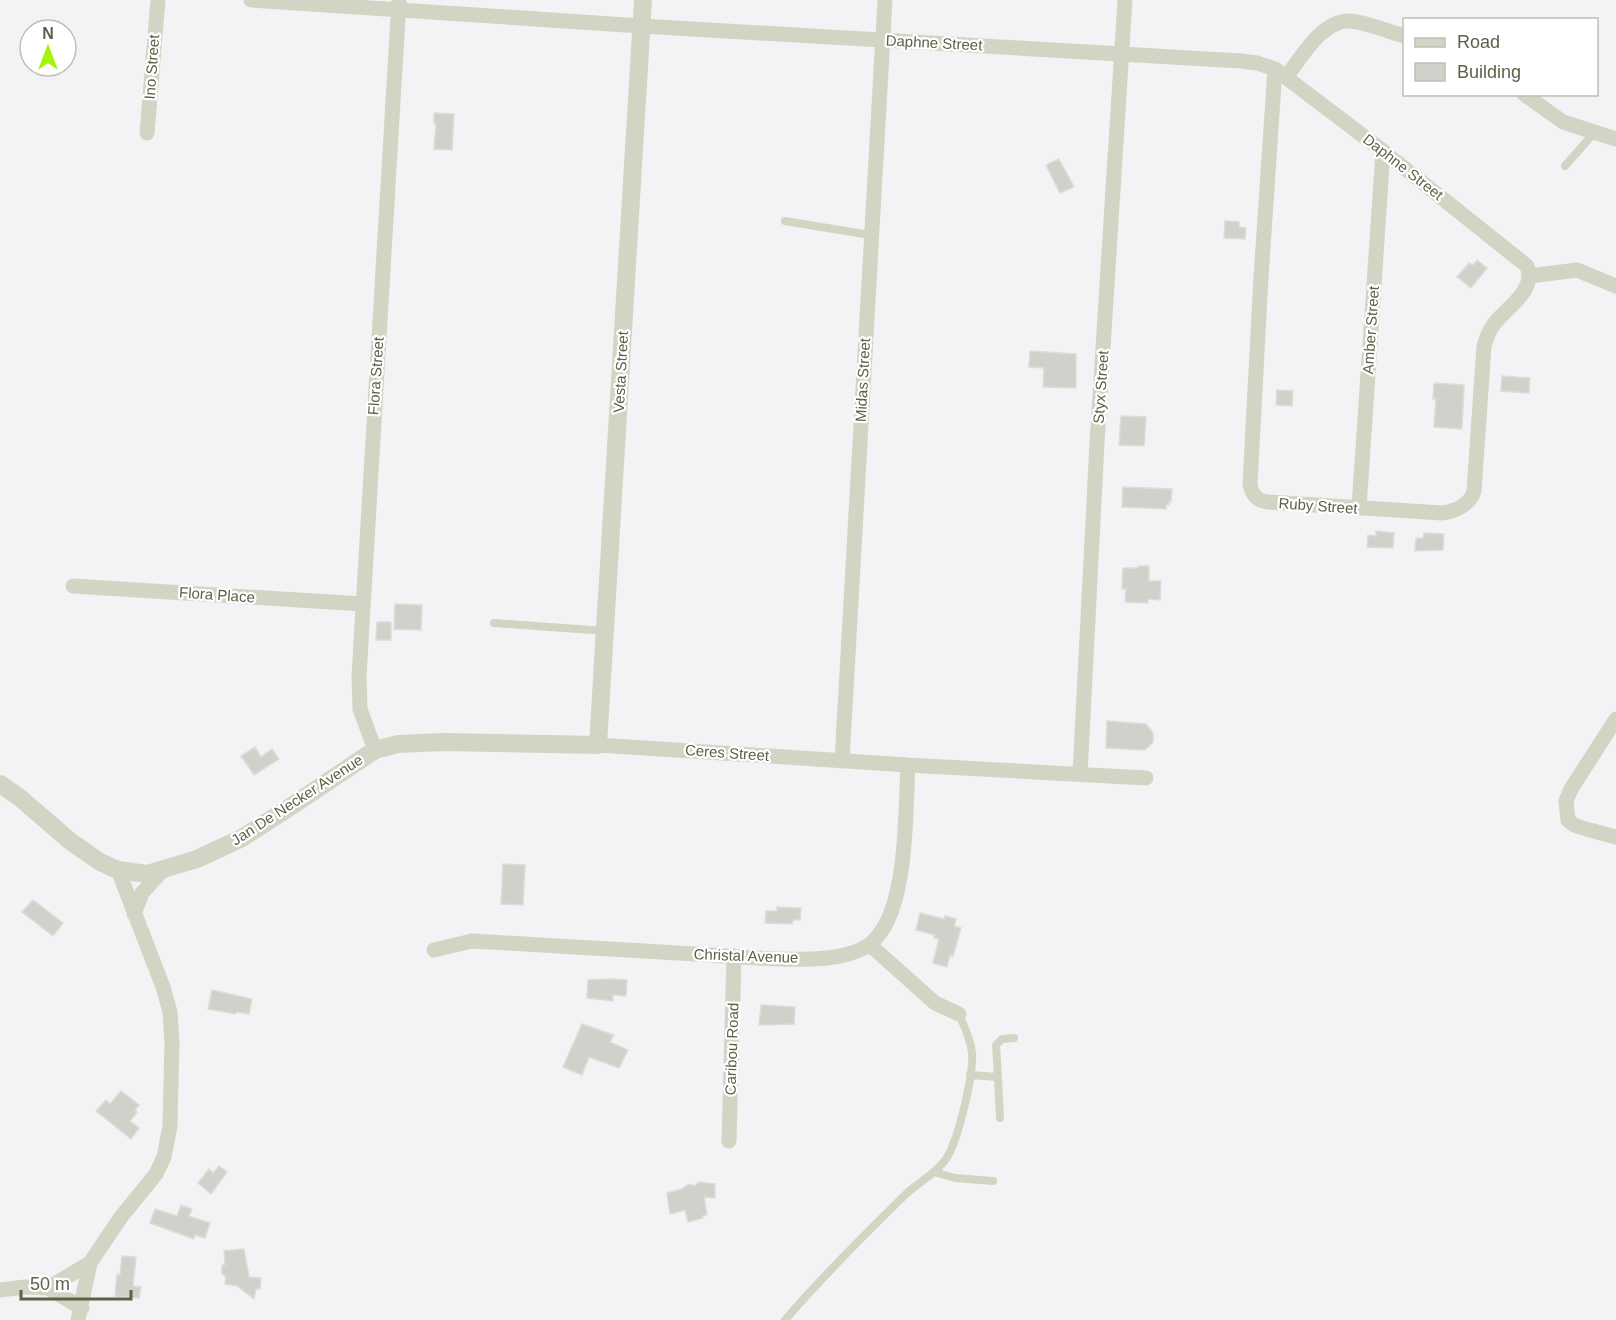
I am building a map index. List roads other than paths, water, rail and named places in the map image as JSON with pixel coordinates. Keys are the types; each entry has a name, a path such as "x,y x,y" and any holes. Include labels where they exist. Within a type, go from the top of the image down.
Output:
{"street":[{"name":"Ino Street","path":"147,133 158,0"},
{"name":"Daphne Street","path":"251,0 398,4 641,26 1241,60 1257,63 1281,73 1523,261 1527,266 1529,281"},
{"name":"Vesta Street","path":"598,745 643,0"},
{"name":"Midas Street","path":"842,761 885,0"},
{"name":"Styx Street","path":"1080,774 1097,443 1125,0"},
{"name":"Flora Street","path":"375,750 365,727 358,694 398,4"},
{"path":"1281,73 1324,29 1336,23 1356,22 1403,36"},
{"name":"Ruby Street","path":"1281,73 1261,277 1250,484 1254,496 1263,502 1442,513 1458,509 1472,497 1476,479 1484,346 1493,326 1529,281"},
{"path":"1527,96 1555,118 1616,139"},
{"name":"Amber Street","path":"1359,508 1383,151"},
{"path":"1529,281 1577,270 1616,286"},
{"name":"Flora Place","path":"73,586 362,604"},
{"path":"1615,723 1568,794 1566,801 1568,820 1574,825 1616,837"},
{"name":"Ceres Street","path":"375,750 405,743 444,742 598,745 1146,778"},
{"name":"Jan De Necker Avenue","path":"0,784 87,854 118,870 147,874 197,859 242,837 284,812 375,750"},
{"path":"908,765 898,896 890,916 870,945 935,1003 959,1014"},
{"path":"48,1288 80,1314 90,1263 121,1217 156,1174 168,1143 172,1052 170,1012 163,987 118,870"},
{"path":"134,914 142,893 162,871"},
{"name":"Christal Avenue","path":"434,950 472,941 734,956 830,958 870,945"},
{"name":"Caribou Road","path":"729,1141 734,956"},
{"path":"0,1290 25,1287 48,1288 90,1263"}],"lane":[{"path":"1565,166 1594,133"},
{"path":"785,221 870,235"},
{"path":"494,623 605,631"},
{"path":"785,1320 857,1241 946,1159 954,1142 970,1075 972,1050 959,1014"},
{"path":"1000,1118 996,1045 1002,1039 1014,1038"},
{"path":"970,1075 998,1077"},
{"path":"934,1172 955,1178 993,1181"}]}
